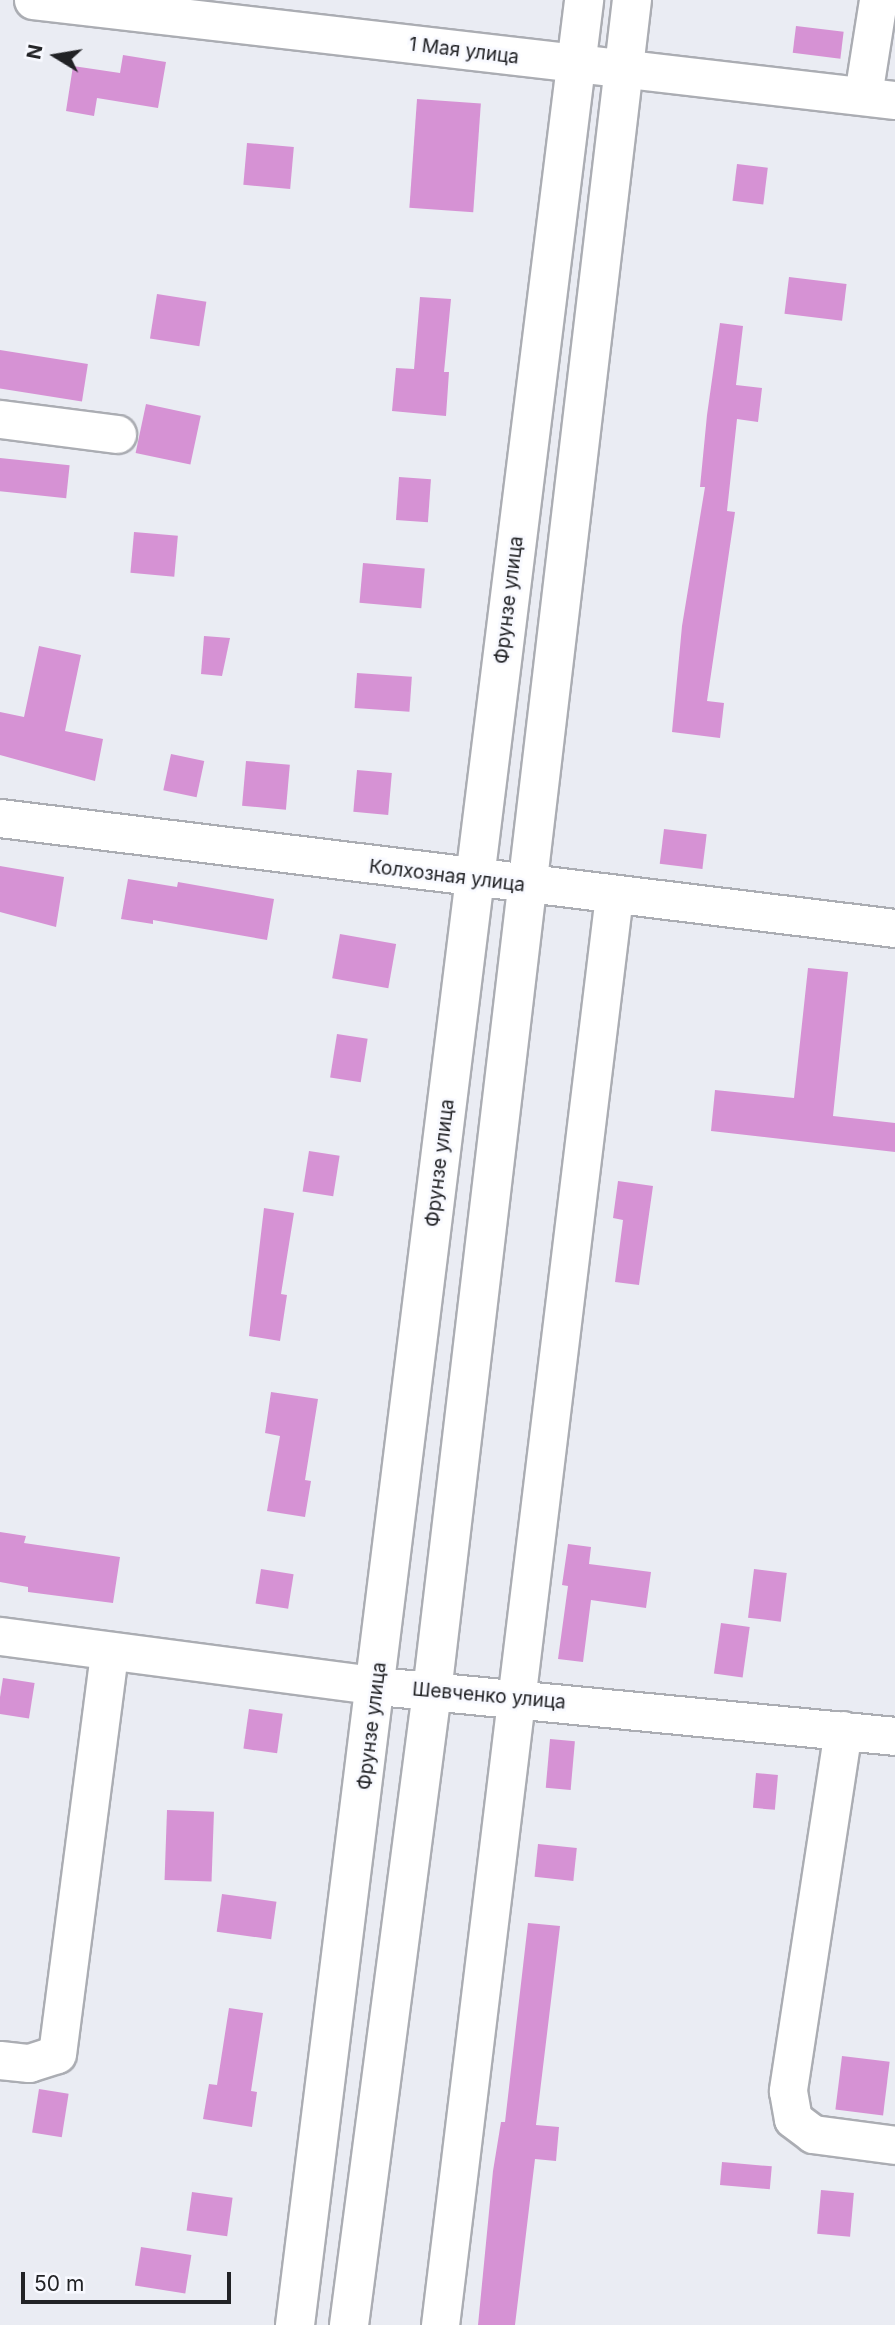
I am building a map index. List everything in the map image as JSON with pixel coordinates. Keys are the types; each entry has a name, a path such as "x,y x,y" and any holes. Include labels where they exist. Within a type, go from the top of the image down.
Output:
{"main road":[{"name":"Фрунзе улица","path":"295,2325 378,1686 474,879 584,0"},
{"path":"349,2325 432,1692 524,886 632,0"}],"street":[{"name":"1 Мая улица","path":"33,0 623,70 879,97"},
{"path":"878,0 879,97"},
{"path":"0,419 117,434"},
{"name":"Колхозная улица","path":"0,818 524,886 895,928"},
{"path":"440,2325 519,1699 614,895"},
{"name":"Шевченко улица","path":"0,1636 378,1686 895,1736"},
{"path":"0,2060 29,2063 57,2054 109,1651"},
{"path":"843,1730 788,2091 793,2119 813,2134 895,2145"}],"building":[{"path":"796,26 844,32 840,59 793,53"},
{"path":"123,55 166,62 158,108 97,98 94,116 66,111 73,66 120,73"},
{"path":"417,99 481,103 473,212 409,208"},
{"path":"247,143 294,147 290,189 243,185"},
{"path":"737,164 768,168 763,205 732,201"},
{"path":"789,277 847,284 842,321 784,314"},
{"path":"157,294 206,302 199,346 150,338"},
{"path":"420,297 451,299 444,372 449,372 446,416 392,411 396,368 414,369"},
{"path":"720,323 743,326 736,385 762,388 758,422 737,419 727,511 735,512 707,701 724,703 720,738 672,732 682,626 705,487 700,487"},
{"path":"0,350 88,364 82,401 0,388"},
{"path":"146,404 201,416 190,465 136,453"},
{"path":"0,458 70,465 66,498 0,491"},
{"path":"399,477 431,479 428,522 396,520"},
{"path":"134,532 178,536 174,577 130,573"},
{"path":"363,563 425,568 421,608 360,603"},
{"path":"204,636 230,638 222,676 201,674"},
{"path":"39,646 81,655 65,731 103,739 95,781 0,755 0,712 24,717"},
{"path":"357,673 412,677 409,712 355,708"},
{"path":"171,754 204,761 197,797 163,790"},
{"path":"246,761 290,765 286,810 242,806"},
{"path":"357,770 392,773 388,815 353,812"},
{"path":"664,829 707,834 702,869 660,864"},
{"path":"0,866 64,877 56,927 0,912"},
{"path":"128,879 177,887 178,882 274,899 267,940 153,920 153,924 121,919"},
{"path":"340,934 396,944 388,988 332,978"},
{"path":"808,968 848,972 833,1116 895,1123 895,1152 711,1131 715,1090 794,1098"},
{"path":"337,1034 368,1039 361,1082 330,1077"},
{"path":"309,1151 340,1156 333,1196 303,1191"},
{"path":"618,1181 653,1186 639,1285 615,1282 623,1220 613,1218"},
{"path":"264,1208 294,1213 281,1294 287,1295 280,1341 249,1336"},
{"path":"271,1392 318,1399 305,1480 311,1481 305,1517 267,1511 280,1436 265,1433"},
{"path":"0,1532 26,1536 24,1543 120,1557 113,1603 28,1592 28,1587 0,1582"},
{"path":"568,1544 591,1547 589,1564 651,1572 646,1608 591,1600 583,1662 558,1659 568,1586 562,1585"},
{"path":"261,1569 294,1574 288,1609 256,1604"},
{"path":"754,1569 787,1573 781,1622 748,1618"},
{"path":"721,1623 750,1627 743,1678 714,1674"},
{"path":"3,1678 35,1683 29,1719 0,1714"},
{"path":"249,1709 283,1714 277,1753 243,1749"},
{"path":"550,1739 575,1741 571,1790 546,1788"},
{"path":"756,1773 778,1775 775,1810 753,1808"},
{"path":"167,1810 214,1812 212,1882 165,1880"},
{"path":"538,1844 577,1848 573,1881 535,1877"},
{"path":"222,1894 276,1902 271,1939 217,1932"},
{"path":"528,1923 560,1926 536,2125 559,2127 556,2161 535,2159 515,2325 478,2325 493,2171 501,2122 505,2122"},
{"path":"229,2008 263,2013 251,2091 257,2092 252,2127 203,2119 209,2084 217,2085"},
{"path":"842,2056 890,2062 883,2115 835,2110"},
{"path":"39,2089 69,2094 62,2137 32,2132"},
{"path":"722,2162 772,2166 770,2189 720,2185"},
{"path":"821,2190 854,2193 850,2237 817,2234"},
{"path":"192,2192 233,2198 227,2236 187,2231"},
{"path":"141,2247 191,2255 185,2293 135,2286"}]}
